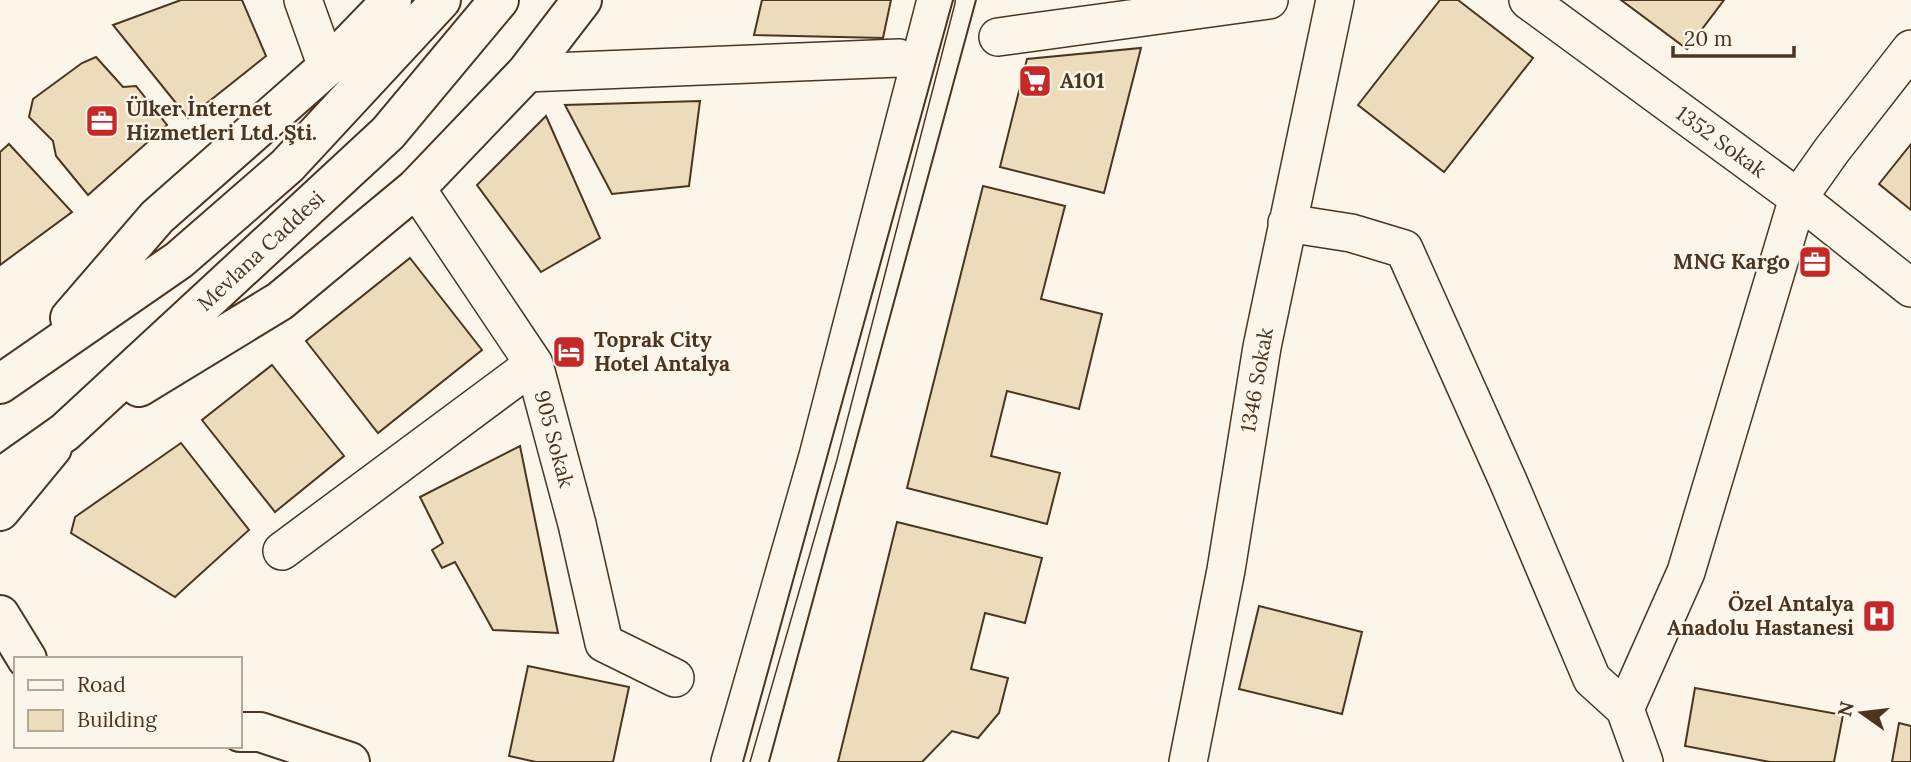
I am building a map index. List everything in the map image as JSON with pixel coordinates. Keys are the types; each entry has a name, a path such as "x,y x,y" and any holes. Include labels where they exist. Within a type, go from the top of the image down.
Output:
{"main road":[{"path":"32,362 157,218 327,67 391,0"},
{"path":"0,384 179,260 287,166 441,0"},
{"name":"Mevlana Caddesi","path":"0,478 65,432 388,133 499,0"},
{"path":"0,511 65,432 280,301 416,188 526,73 582,0"},
{"path":"0,615 26,657"},
{"path":"250,732 350,762"}],"street":[{"path":"303,0 327,67"},
{"path":"730,762 818,456 936,0"},
{"path":"998,37 1269,0"},
{"name":"1346 Sokak","path":"1188,762 1226,570 1262,347 1335,0"},
{"name":"1352 Sokak","path":"1528,0 1798,198 1911,288"},
{"path":"1625,709 1686,572 1798,198 1911,49"},
{"path":"526,73 899,58"},
{"name":"905 Sokak","path":"416,188 534,364 577,524 604,643 675,678"},
{"path":"1287,223 1351,233 1404,249 1592,679 1625,709 1644,762"},
{"path":"282,551 534,364"}],"building":[{"path":"181,0 242,0 266,56 188,118 113,25"},
{"path":"762,0 891,0 883,38 754,35"},
{"path":"1440,0 1458,0 1533,58 1444,172 1358,105"},
{"path":"1621,0 1724,0 1687,49"},
{"path":"1141,48 1104,193 1000,167 1027,59"},
{"path":"96,57 123,87 136,86 167,125 88,195 56,156 53,141 29,117 33,99 82,63"},
{"path":"700,101 689,186 612,194 565,105"},
{"path":"546,116 600,238 541,272 477,185"},
{"path":"9,144 72,212 0,265 0,152"},
{"path":"1911,144 1911,210 1879,184"},
{"path":"983,186 1065,206 1041,299 1102,314 1079,409 1007,391 991,456 1060,473 1047,524 907,488"},
{"path":"410,258 482,350 378,433 306,341"},
{"path":"272,365 344,456 275,512 202,420"},
{"path":"181,443 249,530 175,597 71,533 75,517"},
{"path":"520,446 558,633 493,630 455,562 442,568 432,550 443,543 420,497"},
{"path":"897,522 1042,558 1025,623 985,613 971,669 1008,678 999,713 978,738 952,731 922,762 838,762"},
{"path":"1259,606 1362,632 1342,714 1239,689"},
{"path":"528,666 629,687 613,762 536,762 509,756"},
{"path":"1695,688 1843,715 1834,762 1770,762 1685,746"},
{"path":"1899,723 1911,726 1911,762 1892,762"}],"tram line":[{"path":"743,762 953,0"},
{"path":"769,762 976,0"}],"place":[{"name":"A101","path":"1035,81"},
{"name":"Ülker İnternet Hizmetleri Ltd. Şti.","path":"102,121"},
{"name":"MNG Kargo","path":"1815,262"},
{"name":"Toprak City Hotel Antalya","path":"569,352"},
{"name":"Özel Antalya Anadolu Hastanesi","path":"1879,616"}]}
